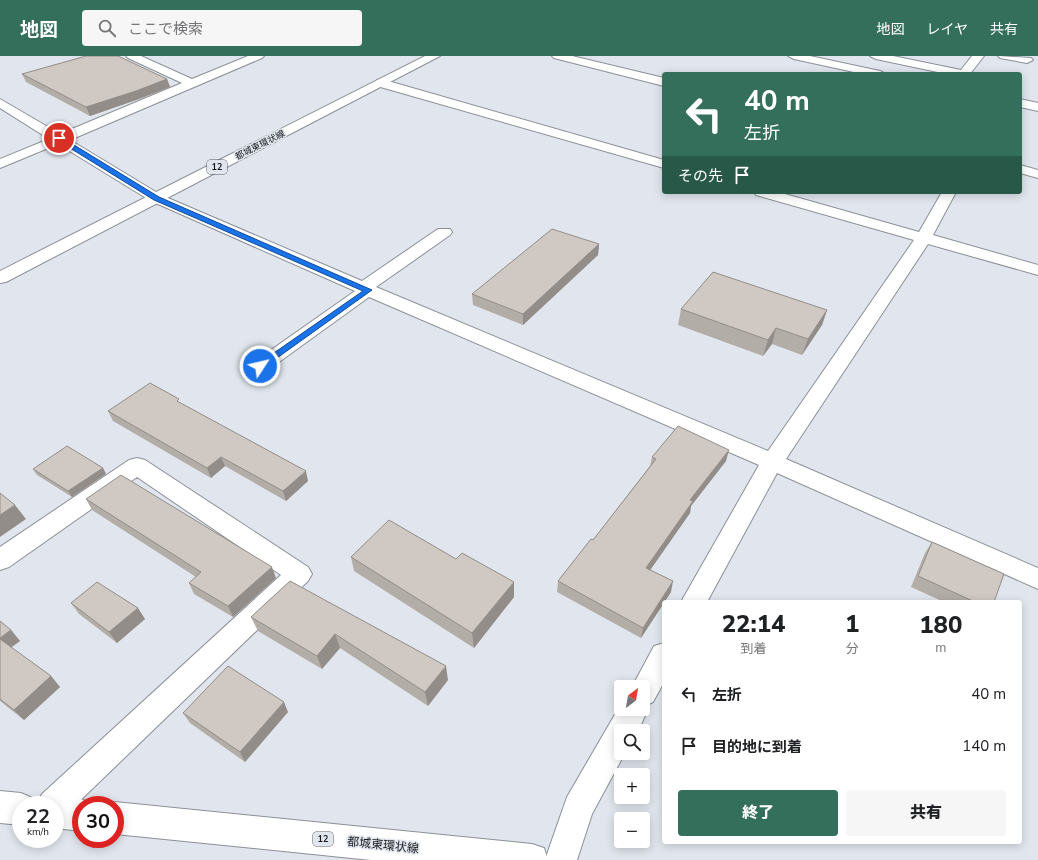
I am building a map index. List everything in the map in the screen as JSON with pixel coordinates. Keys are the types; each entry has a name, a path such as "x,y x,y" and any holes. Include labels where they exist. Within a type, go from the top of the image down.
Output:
{"street":[{"path":"132,56 191,83"},
{"path":"0,164 59,138 258,56"},
{"name":"都城東環状線","path":"0,278 434,56"},
{"path":"558,56 662,82"},
{"path":"794,56 870,72"},
{"path":"876,56 954,72"},
{"path":"966,72 978,56"},
{"path":"1004,56 1026,62"},
{"path":"381,83 662,163"},
{"path":"0,103 156,198 772,462 1038,579"},
{"path":"1022,103 1038,107"},
{"path":"1022,170 1038,174"},
{"path":"768,194 1038,270"},
{"path":"695,600 772,462 923,238 948,194"},
{"path":"260,366 444,232"},
{"path":"0,560 136,466 299,574 63,796"},
{"path":"650,680 662,659"},
{"path":"561,860 578,808 614,744"},
{"path":"0,807 12,808"},
{"name":"都城東環状線","path":"124,819 532,860"}],"building":[{"path":"86,56 118,56 167,79 136,91 86,107 22,74"},
{"path":"552,229 599,244 523,314 472,294"},
{"path":"713,272 827,310 808,339 776,328 768,340 681,309"},
{"path":"150,383 179,399 177,401 306,471 283,491 221,457 207,468 108,411"},
{"path":"678,426 729,450 690,500 693,501 646,568 673,581 643,628 558,581 591,539 593,540 656,459 652,457"},
{"path":"67,446 103,468 68,491 33,469"},
{"path":"121,475 272,567 228,606 189,583 201,572 86,499"},
{"path":"0,493 15,505 0,515"},
{"path":"389,520 456,559 462,553 514,582 472,633 351,557"},
{"path":"932,542 1004,574 995,600 971,600 918,576"},
{"path":"290,581 446,666 425,692 335,634 317,656 251,617"},
{"path":"97,582 138,608 109,632 71,603"},
{"path":"0,621 11,630 0,638"},
{"path":"0,639 51,676 14,710 0,699"},
{"path":"228,666 284,702 240,752 183,713"}],"route":[{"path":"59,138 156,198 368,290 260,366"}]}
